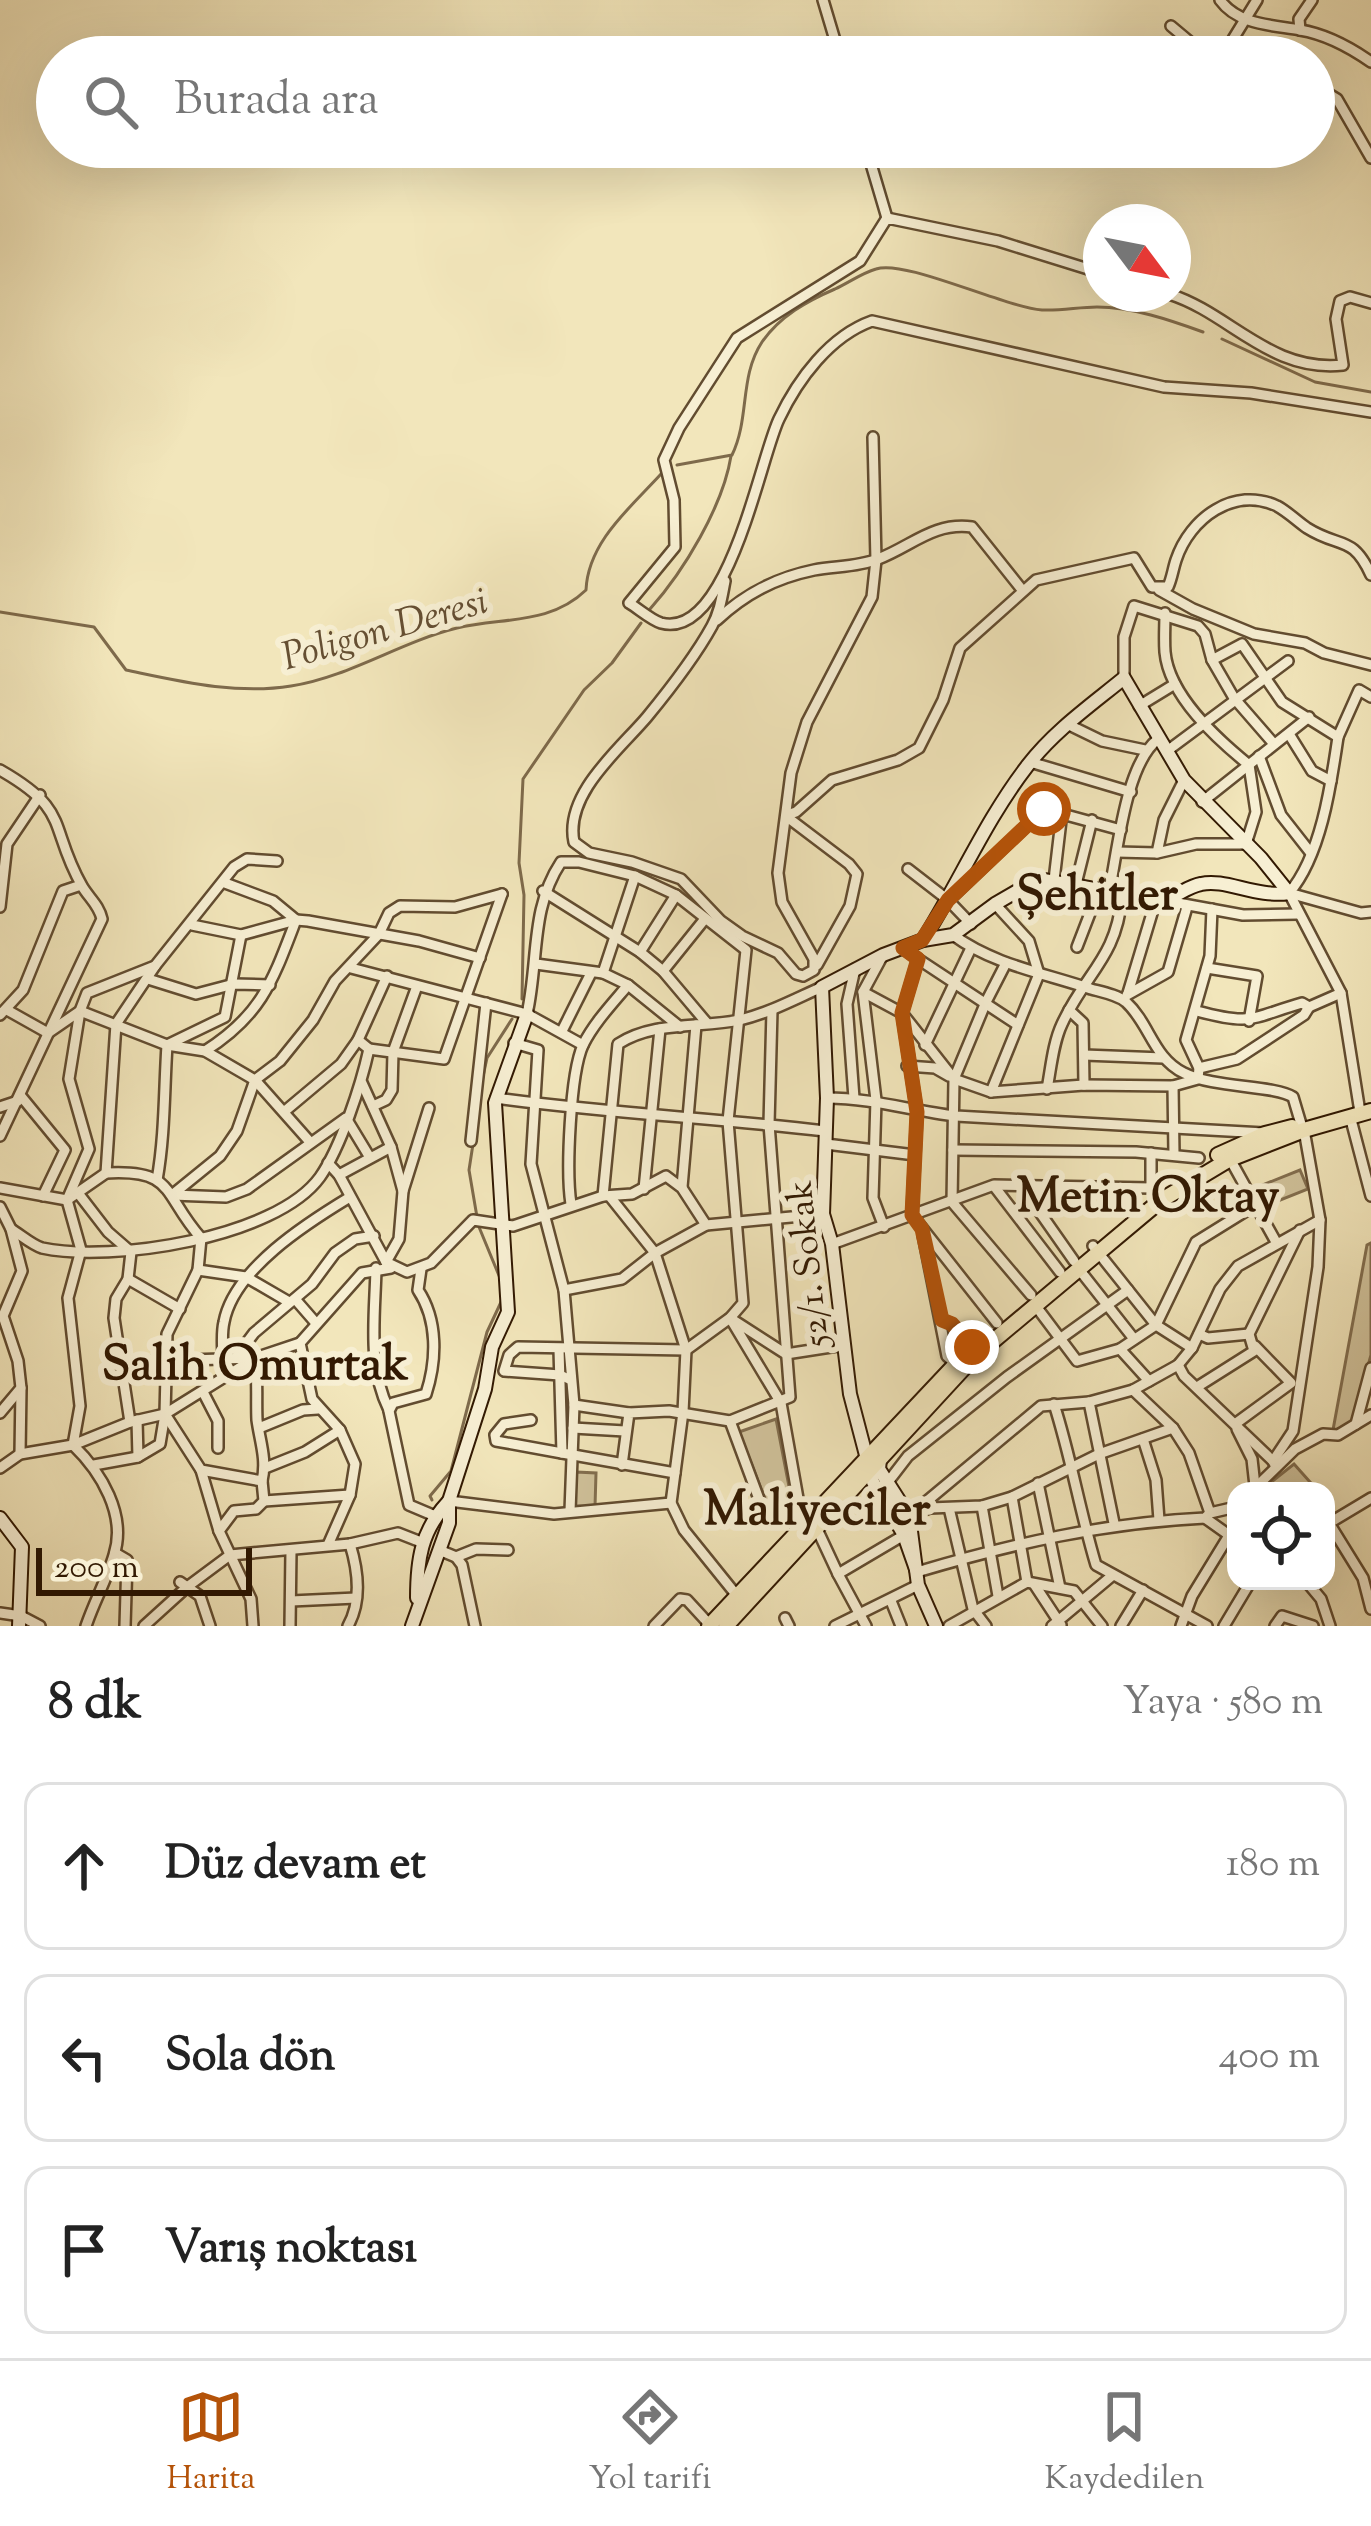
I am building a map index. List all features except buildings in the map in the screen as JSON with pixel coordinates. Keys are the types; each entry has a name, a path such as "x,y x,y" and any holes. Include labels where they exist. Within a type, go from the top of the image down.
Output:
{"main road":[{"path":"1096,1249 1166,1186 1231,1148 1265,1133 1360,1113"},
{"path":"873,1468 955,1363 997,1323 1173,1192 1230,1159 1302,1127"},
{"path":"709,1625 873,1468 1060,1272 1076,1264"},
{"path":"726,1626 817,1529 827,1511"}],"street":[{"path":"823,0 834,36"},
{"path":"1220,0 1244,20 1319,36"},
{"path":"1234,36 1257,0"},
{"path":"1300,30 1299,19 1312,0"},
{"path":"1171,26 1183,36"},
{"path":"1335,41 1369,56"},
{"path":"1335,98 1371,158"},
{"path":"1361,140 1371,125"},
{"path":"725,575 677,624 660,623 629,603 675,548 674,500 664,460 679,428 737,338 860,260 886,218 872,168"},
{"path":"886,218 998,241 1083,267"},
{"path":"1191,303 1234,332 1310,367 1343,364 1336,319 1340,301 1350,297 1371,303"},
{"path":"714,623 725,575 778,419 819,357 856,327 872,321 1164,387 1251,393 1371,412"},
{"path":"814,970 814,959 790,922 778,890 791,773 807,722 872,597 876,560 873,437"},
{"path":"1160,590 1168,586 1176,557 1216,506 1252,499 1279,507 1311,530 1355,548 1371,575"},
{"path":"787,816 857,874 850,906 814,970 803,976 778,953 721,921 681,879 589,853 574,842 574,818 592,782 653,709 714,623 743,596 809,571 876,560 945,527 972,527 1023,591"},
{"path":"787,816 832,779 898,760 919,748 943,700 960,648 1036,580 1134,558 1145,580 1193,609 1254,634 1305,643 1371,665"},
{"path":"709,595 721,604"},
{"path":"1274,744 1234,698 1198,626 1134,606 1124,637 1124,678 1139,706 1184,781 1289,893 1334,973 1355,1072 1371,1196"},
{"path":"1165,614 1165,656 1175,684 1221,742 1249,765 1256,812 1246,844"},
{"path":"1212,660 1242,644 1282,702 1338,737"},
{"path":"1067,724 1102,741 1144,750 1163,745 1288,661"},
{"path":"922,940 991,819 1030,762 1067,724 1124,678"},
{"path":"1139,706 1175,684"},
{"path":"1289,893 1304,875 1331,782 1338,737 1359,691 1371,697"},
{"path":"1202,802 1309,717"},
{"path":"1288,734 1312,771 1331,782"},
{"path":"1077,947 1110,893 1121,830 1144,750"},
{"path":"1259,756 1282,817 1310,852"},
{"path":"1030,762 1131,793"},
{"path":"0,789 4,773 40,795 56,817 81,885 102,919 0,1136"},
{"path":"1156,853 1164,820 1184,781"},
{"path":"0,907 7,844 40,795"},
{"path":"948,900 1044,809 1121,830"},
{"path":"1054,880 1062,812"},
{"path":"1076,884 1092,820"},
{"path":"1118,852 1246,844"},
{"path":"106,1173 116,1024 155,966 234,868 247,859 277,861"},
{"path":"412,1626 449,1523 449,1501 485,1388 493,1343 507,1317 496,1098 527,1014 543,892 561,862 635,876 676,895 746,950 728,1121 743,1303 686,1350 518,1347 509,1355 504,1371 572,1380"},
{"path":"908,869 970,923"},
{"path":"562,1031 615,936 635,876"},
{"path":"738,1597 684,1530 671,1503 686,1350 655,1253 607,1197 618,1044 639,1030 737,1021 772,1010 883,955 952,935 1038,879 1187,907 1264,916 1298,914"},
{"path":"225,883 273,901 296,920"},
{"path":"1126,998 1161,900 1203,883 1368,909"},
{"path":"48,1033 4,1012 22,990 63,891 81,885"},
{"path":"543,892 663,970 701,1024 682,1188"},
{"path":"1048,1089 1059,1030 1082,986 1106,959 1120,922 1110,893"},
{"path":"172,1195 220,1156 237,1131 255,1080 280,1061 313,1020 334,981 379,934 389,913 400,906 455,907 502,894 444,1059 370,1049 358,1040"},
{"path":"640,952 676,895"},
{"path":"991,1092 1039,974 1029,941 995,904"},
{"path":"1126,998 1168,972 1187,907"},
{"path":"1199,1073 1186,1040 1207,968 1212,909"},
{"path":"206,1052 248,1019 271,986 296,920"},
{"path":"192,925 241,934 296,920 480,958"},
{"path":"663,970 704,920"},
{"path":"167,1045 225,1017 241,934"},
{"path":"952,935 1006,963 1126,998 1163,1058 1177,1069 1293,1097 1320,1220 1311,1327 1293,1431 1260,1482"},
{"path":"903,948 1018,1025"},
{"path":"925,1045 970,948"},
{"path":"883,955 863,992 876,1100 873,1198 884,1227"},
{"path":"918,959 902,1013 917,1112 912,1215 997,1323"},
{"path":"1006,963 954,1079 952,1202 1033,1299 1077,1361 1120,1348 1156,1325 1196,1242 1254,1206"},
{"path":"536,964 597,973 628,985 682,1028"},
{"path":"73,1445 80,1406 68,1298 81,1250 67,1200 89,1148 69,1079 80,1011 87,993 155,966"},
{"path":"351,968 527,1014 583,1046"},
{"path":"1207,968 1257,976 1249,1021"},
{"path":"854,1098 847,1004 855,969"},
{"path":"285,1111 341,1064 358,1040 387,976"},
{"path":"148,979 196,994 234,984 271,986"},
{"path":"571,1204 573,1109 583,1046 628,985"},
{"path":"373,1106 386,1100 392,1090 393,1052 417,986"},
{"name":"52/1. Sokak","path":"822,987 827,1098 823,1214 832,1244 861,1437 870,1444 873,1468"},
{"path":"863,992 902,1013 954,1079"},
{"path":"908,1066 934,1069 991,1092 1084,1085 1173,1086 1237,1059 1304,1015 1309,1006 1341,993"},
{"path":"471,1141 486,1003"},
{"path":"1197,1011 1249,1021 1301,1003 1309,1006"},
{"path":"574,1405 683,1412 730,1421 790,1397 769,1124 772,1010"},
{"path":"1069,1010 1083,1023 1084,1085"},
{"path":"48,1033 80,1011"},
{"path":"80,1011 167,1045 206,1052 255,1080 310,1142"},
{"path":"644,1189 659,1030"},
{"path":"514,1043 538,1050 531,1164 564,1290 560,1375 570,1511"},
{"path":"157,1180 165,1137 167,1045"},
{"path":"11,1229 38,1248 131,1252 201,1238 282,1208 318,1181 328,1163 370,1049"},
{"path":"1084,1055 1163,1058"},
{"path":"341,1064 373,1106 403,1191"},
{"path":"1174,1155 1177,1069"},
{"path":"1355,1072 1371,1069"},
{"path":"0,1097 19,1098 65,1150 43,1196"},
{"path":"0,1107 19,1098"},
{"path":"496,1098 611,1113 769,1124 915,1155"},
{"path":"827,1098 876,1100 917,1112 1265,1133"},
{"path":"429,1108 403,1191 399,1239 385,1266 373,1345 409,1505 435,1516"},
{"path":"172,1195 226,1197 247,1189 346,1118"},
{"path":"346,1118 369,1156"},
{"path":"339,1175 391,1147"},
{"path":"953,1150 1199,1158"},
{"path":"832,1244 994,1186 1150,1188 1151,1154"},
{"path":"1230,1159 1276,1242"},
{"path":"328,1163 374,1235 385,1266"},
{"path":"0,1188 67,1200 106,1173 142,1171 172,1195 184,1220 201,1238 198,1270 167,1334 160,1444 138,1457 94,1465"},
{"path":"0,1468 20,1454 73,1445 165,1414 254,1358 300,1343 362,1273 385,1266 421,1269 477,1220 513,1226 571,1204 644,1189 666,1176 682,1188 706,1225"},
{"path":"1020,1184 1134,1340"},
{"path":"994,1186 1060,1272"},
{"path":"78,1192 108,1232 131,1252"},
{"path":"223,1361 224,1320 246,1276 258,1262 350,1197"},
{"path":"0,1207 22,1270 2,1306 22,1388 20,1454"},
{"path":"564,1290 622,1279 655,1253 706,1225 823,1214"},
{"path":"909,1516 1030,1414 1054,1404 1089,1402 1133,1390 1178,1365 1238,1266 1320,1220"},
{"path":"922,1229 947,1356 955,1363"},
{"path":"1235,1424 1291,1383 1255,1346 1250,1334 1300,1230"},
{"path":"236,1357 335,1252 355,1239 374,1235"},
{"path":"1096,1249 1156,1325 1192,1348"},
{"path":"131,1252 128,1279 116,1299 138,1457"},
{"path":"389,1411 393,1403 426,1394 428,1388 435,1346 430,1309 418,1290 421,1269"},
{"path":"198,1270 246,1276 292,1301 315,1322"},
{"path":"128,1279 181,1309"},
{"path":"873,1468 908,1456 1128,1290"},
{"path":"730,1318 787,1354 844,1345"},
{"path":"730,1318 781,1403 800,1504"},
{"path":"942,1320 952,1324 972,1347"},
{"path":"1199,1334 1208,1338 1250,1334"},
{"path":"300,1343 312,1399 340,1430 355,1464 350,1495 328,1545"},
{"path":"1197,1387 1249,1356 1255,1346"},
{"path":"564,1348 574,1405 566,1454"},
{"path":"1120,1348 1149,1381"},
{"path":"122,1362 254,1358"},
{"path":"254,1358 264,1501"},
{"path":"1178,1365 1274,1464"},
{"path":"1355,1424 1371,1368"},
{"path":"0,1413 22,1388"},
{"path":"1133,1390 1173,1428 1189,1454 1208,1515 1227,1532"},
{"path":"203,1392 218,1420 218,1448"},
{"path":"1089,1402 1114,1523"},
{"path":"1054,1404 1074,1466 1096,1564 1207,1626"},
{"path":"259,1428 303,1410 318,1409"},
{"path":"622,1465 629,1412"},
{"path":"165,1414 201,1471 219,1531 251,1599 253,1626"},
{"path":"1274,1464 1323,1433 1338,1435 1371,1415"},
{"path":"531,1420 504,1424 495,1435 496,1442 675,1473"},
{"path":"730,1421 766,1518 800,1504 827,1511"},
{"path":"1235,1424 1252,1459 1254,1482"},
{"path":"573,1428 625,1431"},
{"path":"909,1516 930,1508 982,1506 1012,1497 1099,1454 1173,1428"},
{"path":"265,1468 305,1452 340,1430"},
{"path":"1143,1439 1156,1480 1159,1520"},
{"path":"73,1445 94,1465 118,1523 115,1553 86,1626"},
{"path":"873,1468 909,1516 917,1579"},
{"path":"873,1468 904,1535 936,1626"},
{"path":"201,1471 262,1481"},
{"path":"1038,1483 1060,1588"},
{"path":"219,1531 234,1511 256,1509 264,1501 350,1495"},
{"path":"1012,1497 1030,1583 1057,1624 1113,1574"},
{"path":"1335,1519 1371,1498"},
{"path":"449,1501 554,1514 671,1503"},
{"path":"417,1606 422,1542 449,1501"},
{"path":"982,1506 998,1596"},
{"path":"949,1508 973,1609 986,1626"},
{"path":"835,1626 891,1600 917,1579 959,1559 1114,1523 1227,1510"},
{"path":"0,1518 22,1547 20,1621"},
{"path":"817,1529 866,1626"},
{"path":"144,1626 184,1584 230,1555 350,1544 398,1533 422,1542 434,1539 439,1550 457,1557 476,1549 508,1550"},
{"path":"838,1574 904,1535"},
{"path":"1335,1535 1368,1580 1371,1609"},
{"path":"348,1626 356,1613 357,1569 350,1544"},
{"path":"1181,1626 1192,1596 1227,1546"},
{"path":"290,1626 291,1550"},
{"path":"115,1553 127,1560 125,1626"},
{"path":"457,1557 476,1626"},
{"path":"949,1626 973,1609 1030,1583 1074,1591 1102,1626"},
{"path":"184,1584 200,1596 210,1626"},
{"path":"1121,1626 1142,1590"},
{"path":"1224,1626 1246,1590"},
{"path":"1314,1590 1330,1626"},
{"path":"291,1601 356,1598"},
{"path":"654,1626 680,1599 687,1600 709,1625"},
{"path":"891,1600 901,1626"},
{"path":"0,1613 40,1626"},
{"path":"356,1613 364,1626"},
{"path":"1275,1626 1282,1616 1312,1626"}],"shaded area":[{"path":"1300,1170 1308,1189 1263,1207 1255,1188"},
{"path":"1371,1243 1371,1355 1352,1423 1337,1431 1333,1430"},
{"path":"776,1419 792,1502 769,1509 739,1432"},
{"path":"1294,1464 1310,1482 1271,1482"},
{"path":"576,1472 596,1473 595,1507 575,1506"}],"waterway":[{"name":"Poligon Deresi","path":"677,465 732,455 750,369 762,342 804,304 876,269 908,271 1024,307 1124,309 1203,332"},
{"name":"Poligon Deresi","path":"1222,339 1315,382 1371,392"},
{"path":"650,609 700,537 720,496 731,456"},
{"name":"Poligon Deresi","path":"0,612 94,627 126,670 229,688 291,686 333,675 436,634 541,615 572,601 586,590 602,541 661,474"},
{"path":"522,999 524,895 519,863 523,779 584,690 612,663 641,623"},
{"path":"482,1081 487,1058 512,1019"},
{"path":"473,1144 469,1170 477,1217"},
{"path":"479,1227 500,1278"},
{"path":"432,1500 430,1496 451,1471 487,1332 502,1300"}],"district":[{"name":"Şehitler","path":"1097,892"},
{"name":"Metin Oktay","path":"1148,1194"},
{"name":"Salih Omurtak","path":"255,1362"},
{"name":"Maliyeciler","path":"817,1507"}],"route":[{"path":"972,1347 952,1324 942,1320 922,1229 912,1215 917,1112 902,1013 918,959 903,948 922,940 948,900 1044,809"}]}
